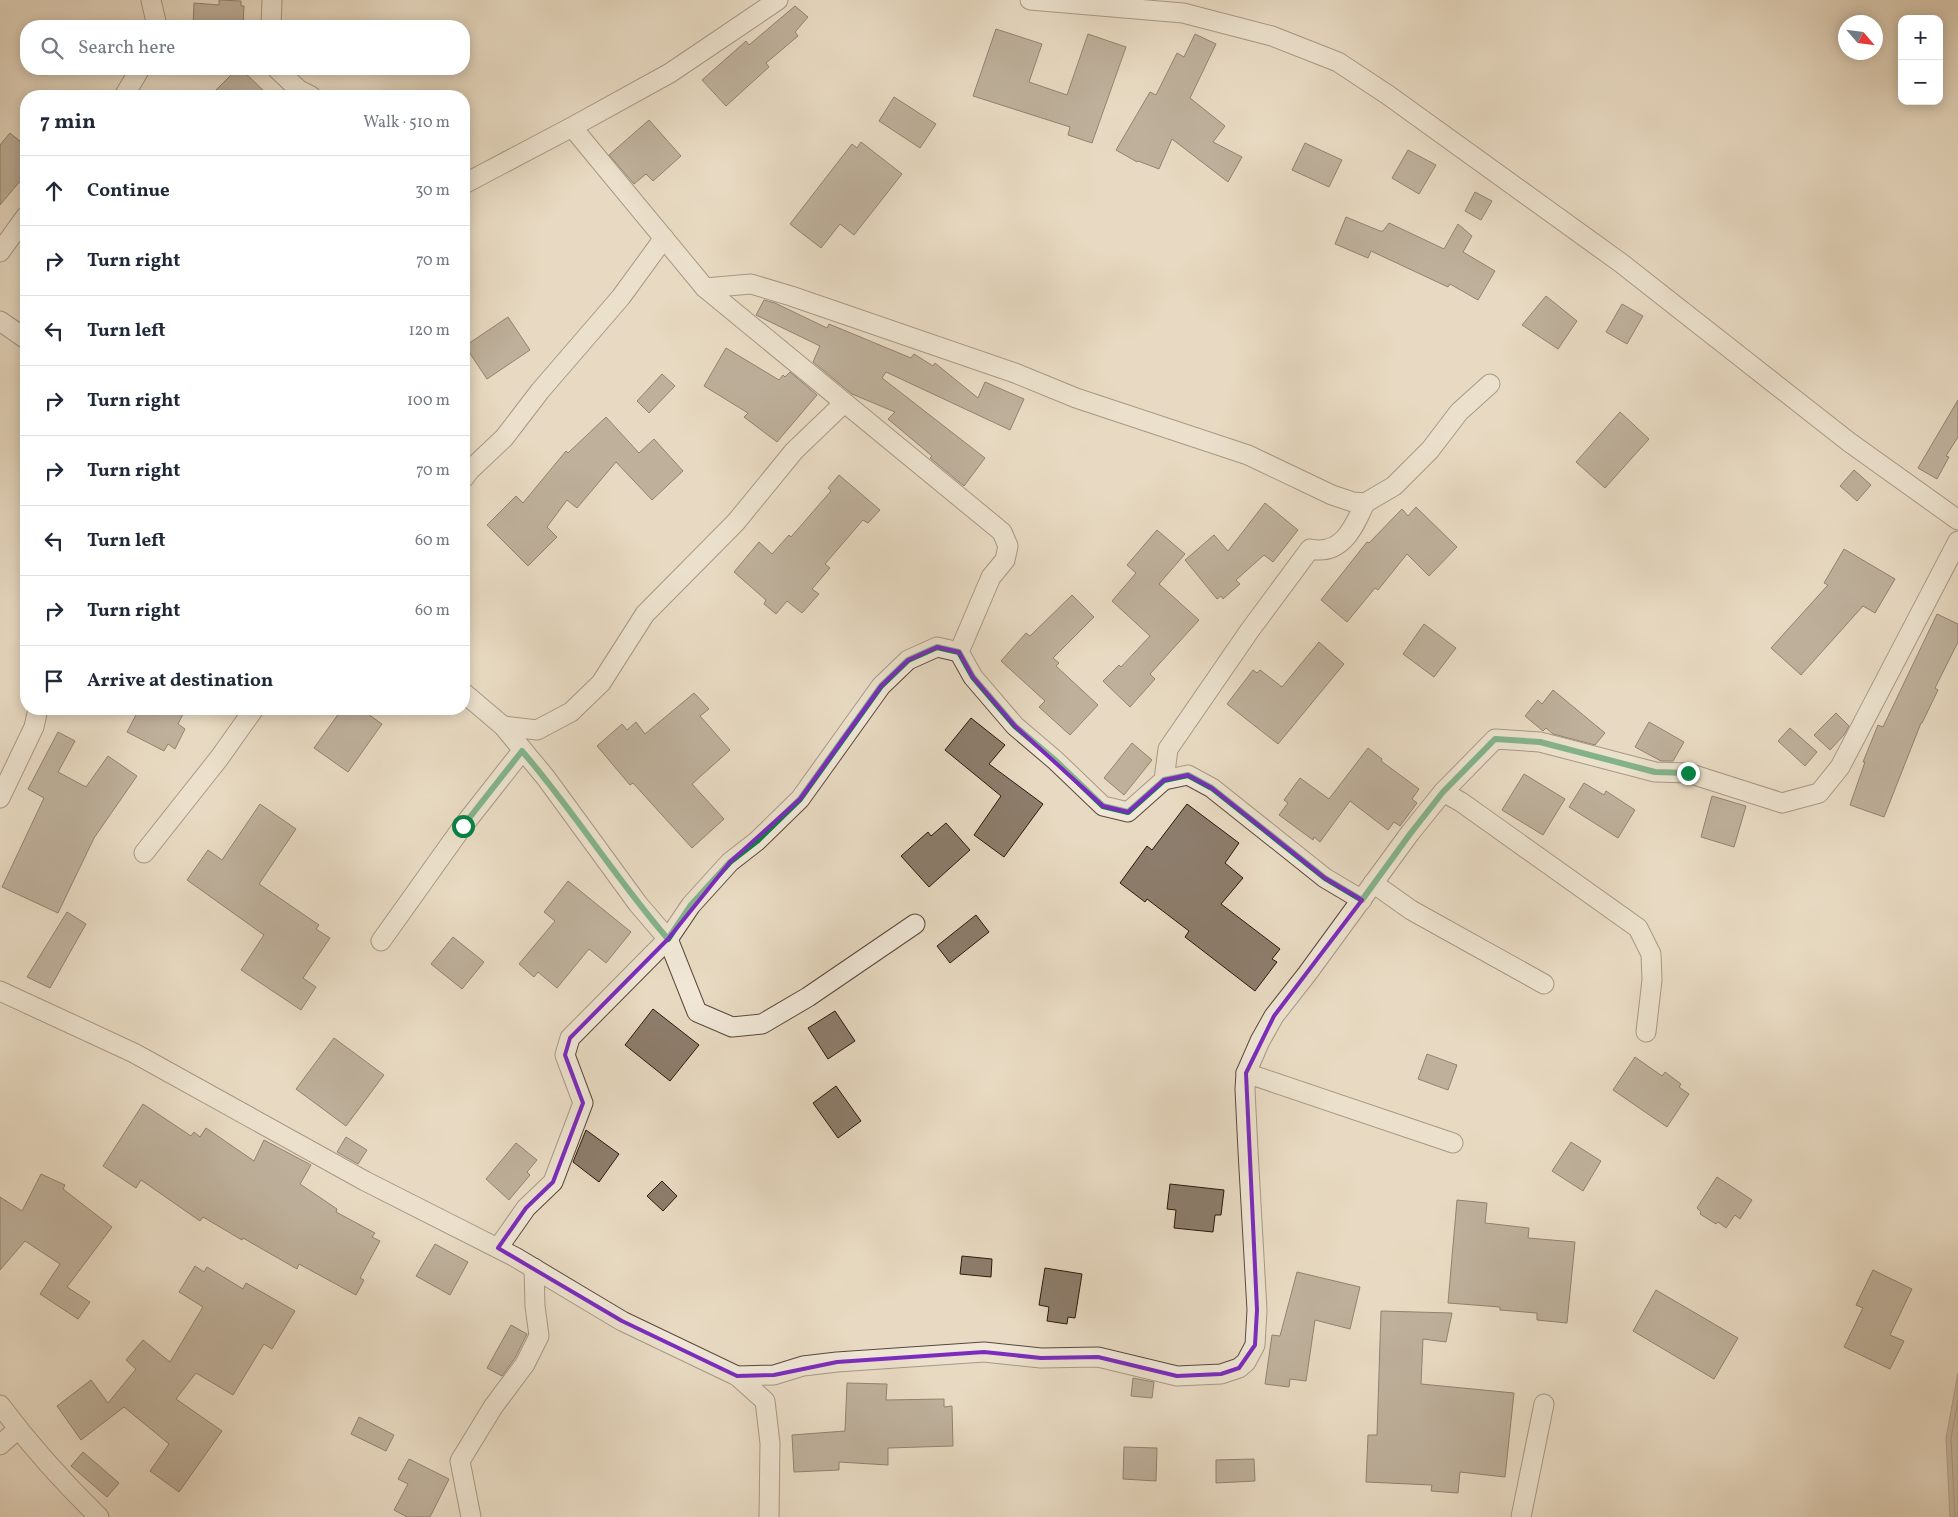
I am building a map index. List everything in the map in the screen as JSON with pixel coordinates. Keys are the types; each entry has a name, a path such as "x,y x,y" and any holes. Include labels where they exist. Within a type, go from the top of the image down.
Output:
{"street":[{"path":"151,0 156,20"},
{"path":"271,20 272,0"},
{"path":"470,181 572,128 670,73 778,0"},
{"path":"1030,0 1183,13 1272,36 1338,62 1396,101 1621,263 1849,442 1958,520"},
{"path":"128,90 136,75"},
{"path":"283,75 299,90"},
{"path":"572,128 705,288 1002,532 1008,546 1005,560 990,577 959,652"},
{"path":"0,252 20,224"},
{"path":"470,470 504,438 540,391 621,297 664,238"},
{"path":"705,288 751,284 800,299 1006,370 1076,398 1248,455 1353,502 1365,503 1394,486 1430,450 1459,412 1490,384"},
{"path":"0,321 20,335"},
{"path":"503,726 537,730 571,712 601,683 645,614 736,522 794,451 844,403"},
{"path":"1164,780 1168,749 1250,630 1310,549 1317,550 1334,547 1353,530 1365,503"},
{"path":"737,1376 774,1375 803,1366 837,1362 984,1352 1041,1358 1098,1357 1177,1376 1221,1374 1238,1368 1246,1362 1255,1345 1257,1310 1247,1134 1246,1073 1260,1041 1274,1016 1443,792 1495,739 1540,742 1655,772 1688,773 1782,803 1819,794 1840,767 1958,541"},
{"path":"498,1248 526,1208 553,1182 584,1104 565,1055 570,1038 668,939 691,905 730,862 757,841 800,799 881,686 908,660 937,647 959,652 973,677 1015,726 1055,760 1103,806 1128,812 1164,780 1188,775 1212,788 1325,878 1362,900"},
{"path":"470,698 503,726 546,778 638,904 668,939 697,1012 732,1027 762,1024 808,997 915,924"},
{"path":"0,798 34,727 37,715"},
{"path":"144,853 220,757 250,715"},
{"path":"381,941 463,826 522,751"},
{"path":"1443,792 1461,802 1638,928 1651,954 1652,980 1646,1032"},
{"path":"1374,883 1411,910 1544,984"},
{"path":"0,991 134,1053 365,1181 498,1248 622,1321 737,1376 765,1401 770,1443 769,1517"},
{"path":"1246,1073 1453,1143"},
{"path":"471,1517 460,1462 493,1407 525,1364 539,1336 535,1306 534,1268"},
{"path":"1521,1517 1544,1404"},
{"path":"0,1405 18,1429 66,1484 99,1517"},
{"path":"0,1445 18,1429"}],"highlighted area":[{"path":"937,647 959,652 973,677 1015,726 1103,806 1128,812 1164,780 1188,775 1212,788 1325,878 1362,900 1274,1016 1246,1073 1257,1310 1255,1345 1239,1368 1221,1374 1177,1376 1098,1357 1041,1358 984,1352 837,1362 774,1375 737,1376 622,1321 498,1248 526,1208 553,1182 583,1103 565,1055 570,1038 668,939 730,862 800,799 881,686 908,660"}],"water":[{"path":"1958,1373 1958,1517 1950,1517 1946,1438"}],"building":[{"path":"219,0 241,1 241,6 244,6 243,20 193,20 194,3 219,5"},
{"path":"795,6 808,17 795,32 798,36 766,63 769,67 726,106 702,80 746,41 749,45"},
{"path":"996,29 1042,44 1029,82 1067,95 1088,34 1126,47 1092,143 1068,135 1070,127 973,96"},
{"path":"1195,34 1216,44 1190,98 1225,126 1213,142 1242,157 1228,182 1172,139 1159,169 1137,162 1116,150 1150,92 1156,95 1177,53 1184,57"},
{"path":"231,75 247,75 263,90 216,90"},
{"path":"894,97 936,124 920,148 879,121"},
{"path":"649,120 681,156 653,181 646,174 634,184 609,155"},
{"path":"10,133 20,141 20,181 0,205 0,145"},
{"path":"861,142 902,174 854,235 840,224 821,248 790,224 852,144 857,148"},
{"path":"1305,143 1342,160 1329,187 1292,170"},
{"path":"1408,150 1436,165 1419,194 1392,178"},
{"path":"1475,192 1492,201 1481,220 1465,211"},
{"path":"1346,217 1380,231 1383,231 1389,223 1444,249 1458,224 1472,236 1463,252 1495,271 1478,300 1450,284 1448,287 1371,251 1368,258 1335,244"},
{"path":"1546,296 1577,321 1558,349 1522,325"},
{"path":"764,300 775,303 827,328 829,324 911,358 914,354 933,366 935,363 978,398 985,382 1024,399 1010,430 886,372 882,378 985,458 964,486 888,419 895,412 852,394 813,362 820,346 756,315"},
{"path":"1622,304 1643,316 1627,344 1606,332"},
{"path":"508,317 530,350 487,379 470,354 470,343"},
{"path":"726,348 779,380 783,375 785,377 790,372 817,395 777,442 744,417 748,413 704,386"},
{"path":"662,374 675,386 649,413 637,401"},
{"path":"1958,400 1958,437 1946,456 1949,457 1937,479 1918,468"},
{"path":"1620,412 1649,439 1605,488 1576,462"},
{"path":"606,417 639,453 654,439 683,471 652,500 616,462 577,508 567,500 547,527 557,537 528,566 487,525 516,496 523,503 566,451 568,453"},
{"path":"1854,470 1871,485 1857,501 1840,486"},
{"path":"839,475 880,510 868,523 863,520 825,564 830,568 812,589 819,594 802,613 787,601 776,614 764,604 766,600 734,572 759,542 772,554 789,535 791,537 831,491 828,488"},
{"path":"1265,503 1298,530 1273,562 1264,555 1236,580 1240,584 1223,599 1221,596 1217,599 1185,560 1214,535 1228,551"},
{"path":"1416,507 1457,547 1429,576 1407,554 1378,590 1375,588 1347,622 1321,600 1367,542 1369,543 1402,509 1408,516"},
{"path":"1157,530 1185,554 1159,584 1199,620 1150,674 1155,679 1130,707 1103,681 1119,665 1121,667 1150,636 1112,601 1136,573 1127,565"},
{"path":"1844,549 1895,579 1875,613 1863,606 1801,675 1771,648 1828,585 1824,583"},
{"path":"1072,595 1094,617 1053,658 1059,663 1056,666 1098,705 1070,735 1039,707 1045,701 1001,661 1026,633 1030,636"},
{"path":"1937,614 1958,624 1958,642 1935,688 1938,690 1921,723 1884,817 1850,805 1865,762 1863,762 1878,725 1883,727"},
{"path":"1424,624 1456,648 1434,677 1403,654"},
{"path":"1319,642 1344,664 1278,744 1227,704 1253,670 1257,673 1260,670 1282,687"},
{"path":"1553,690 1605,733 1595,745 1553,734 1546,728 1543,731 1525,716 1538,700 1542,704"},
{"path":"694,693 709,709 700,716 730,750 692,784 724,819 692,848 633,783 630,785 597,746 622,724 627,730 636,722 645,734"},
{"path":"1836,713 1849,726 1844,735 1830,750 1814,735"},
{"path":"136,715 182,715 178,724 185,729 175,749 168,744 164,751 127,732"},
{"path":"338,715 369,715 382,724 348,772 314,748"},
{"path":"971,718 1005,745 989,764 1043,804 1004,857 974,835 1001,796 945,750"},
{"path":"1649,722 1684,742 1673,761 1661,761 1635,747"},
{"path":"1790,728 1817,752 1805,766 1778,741"},
{"path":"58,732 75,741 58,772 86,787 108,756 137,776 94,838 58,913 2,887 44,798 28,789"},
{"path":"1132,743 1152,760 1124,795 1104,778"},
{"path":"1368,748 1382,759 1381,761 1419,789 1412,799 1417,803 1400,826 1394,822 1388,830 1350,801 1320,842 1314,837 1313,840 1279,815 1288,803 1284,800 1300,778 1329,799"},
{"path":"1524,774 1565,799 1543,835 1502,810"},
{"path":"1584,783 1604,795 1606,791 1635,810 1618,838 1569,807"},
{"path":"1712,796 1746,806 1734,847 1701,837"},
{"path":"260,804 296,829 259,884 319,925 316,929 330,938 303,978 316,987 301,1010 241,970 264,935 187,880 208,850 222,860"},
{"path":"1187,804 1239,843 1225,863 1243,878 1221,904 1280,949 1272,959 1277,962 1255,991 1185,937 1189,931 1147,899 1145,902 1120,883 1147,846 1152,850"},
{"path":"946,823 970,850 929,887 901,856 928,832 931,836"},
{"path":"568,881 631,932 606,963 589,949 557,988 538,972 534,977 519,964 555,921 544,912"},
{"path":"67,912 86,924 50,988 27,977"},
{"path":"976,915 989,932 950,963 937,946"},
{"path":"453,937 484,962 462,989 431,964"},
{"path":"653,1009 699,1045 670,1081 625,1045"},
{"path":"835,1011 855,1041 828,1059 808,1028"},
{"path":"334,1038 384,1075 346,1126 296,1089"},
{"path":"1427,1054 1457,1065 1448,1090 1418,1079"},
{"path":"1635,1057 1662,1076 1665,1072 1681,1084 1679,1087 1689,1094 1667,1127 1613,1090"},
{"path":"836,1086 861,1121 838,1138 813,1103"},
{"path":"143,1104 191,1136 194,1132 200,1137 206,1128 254,1161 264,1140 311,1165 300,1184 337,1209 336,1212 375,1233 372,1237 380,1241 360,1278 364,1280 356,1295 299,1264 297,1269 203,1217 200,1221 141,1180 136,1188 103,1166"},
{"path":"586,1130 619,1154 599,1182 573,1162"},
{"path":"346,1137 367,1150 358,1164 337,1152"},
{"path":"1571,1142 1601,1161 1583,1191 1552,1171"},
{"path":"516,1143 537,1160 527,1172 530,1175 509,1200 486,1179"},
{"path":"41,1174 65,1185 63,1189 112,1227 67,1287 90,1302 78,1319 40,1294 60,1264 25,1241 0,1270 0,1197 22,1211"},
{"path":"1717,1177 1752,1200 1740,1219 1735,1215 1726,1228 1700,1214 1701,1212 1697,1208"},
{"path":"662,1181 677,1196 663,1211 647,1196"},
{"path":"1170,1184 1224,1190 1221,1215 1215,1215 1213,1232 1174,1228 1176,1210 1167,1209"},
{"path":"1457,1200 1487,1203 1485,1223 1529,1228 1528,1238 1575,1242 1567,1323 1537,1320 1537,1313 1500,1310 1500,1307 1448,1303"},
{"path":"435,1244 468,1262 450,1295 416,1276"},
{"path":"962,1256 992,1259 991,1277 960,1274"},
{"path":"195,1266 204,1272 207,1267 243,1289 246,1283 295,1311 272,1349 264,1344 233,1395 196,1373 176,1399 222,1431 179,1492 150,1471 169,1444 124,1407 81,1440 57,1406 91,1380 108,1403 136,1369 126,1360 143,1340 170,1362 203,1307 179,1292"},
{"path":"1045,1268 1082,1274 1075,1318 1068,1317 1067,1324 1047,1321 1049,1307 1039,1305"},
{"path":"1873,1270 1912,1289 1890,1335 1904,1341 1890,1369 1844,1347 1863,1308 1856,1305"},
{"path":"1297,1272 1360,1287 1350,1329 1315,1320 1306,1381 1290,1379 1289,1387 1265,1384 1272,1335 1280,1336"},
{"path":"1656,1290 1738,1338 1714,1379 1633,1331"},
{"path":"1381,1311 1452,1313 1446,1342 1423,1339 1421,1384 1514,1393 1505,1477 1460,1472 1458,1493 1431,1491 1432,1485 1366,1482 1368,1435 1377,1435"},
{"path":"511,1325 527,1334 515,1358 502,1376 487,1368"},
{"path":"1133,1378 1154,1382 1152,1398 1131,1396"},
{"path":"847,1383 887,1384 886,1400 944,1399 944,1407 952,1406 953,1446 888,1448 888,1465 839,1462 839,1470 794,1472 792,1435 845,1431"},
{"path":"359,1417 394,1435 386,1451 351,1434"},
{"path":"1124,1447 1157,1448 1156,1481 1123,1479"},
{"path":"83,1452 119,1483 107,1497 71,1466"},
{"path":"409,1459 449,1479 430,1517 407,1517 394,1510 408,1484 398,1479"},
{"path":"1254,1459 1255,1481 1216,1483 1216,1460"}],"route":[{"path":"463,826 522,751 546,778 638,904 668,939 691,905 730,862 757,841 800,799 881,686 908,660 937,647 959,652 973,677 1015,726 1055,760 1103,806 1128,812 1164,780 1188,775 1212,788 1325,878 1362,900 1443,792 1495,739 1540,742 1655,772 1688,773"}]}
